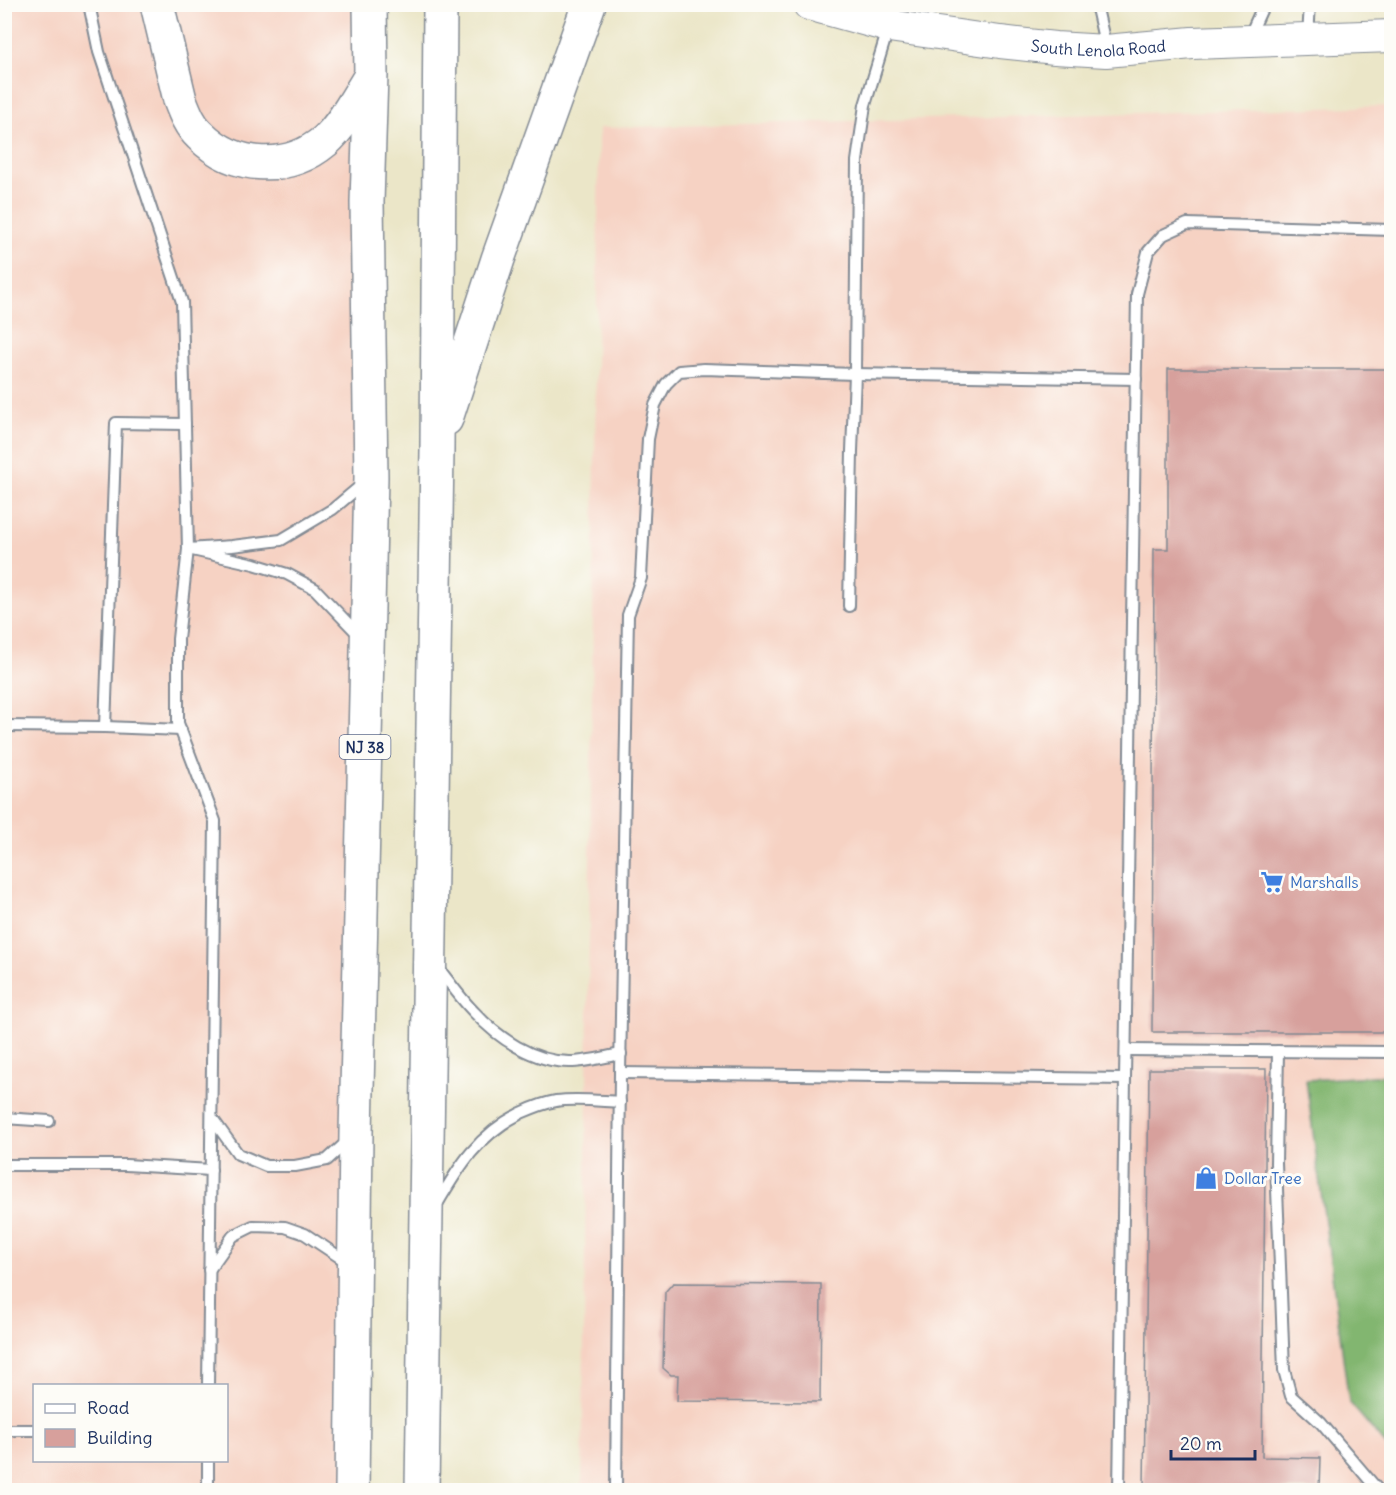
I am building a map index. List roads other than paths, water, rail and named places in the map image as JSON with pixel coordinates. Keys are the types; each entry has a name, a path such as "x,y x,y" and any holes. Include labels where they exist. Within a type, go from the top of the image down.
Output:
{"highway":[{"path":"157,4 185,114 201,136 232,157 258,163 273,163 301,157 314,150 338,128 370,75"},
{"name":"NJ 38","path":"352,1491 356,1133 371,477 367,202 370,4"},
{"path":"422,1491 440,4"},
{"path":"436,450 498,259 589,4"}],"street":[{"name":"South Lenola Road","path":"809,4 894,15 1000,42 1106,51 1192,44 1392,36"}],"lane":[{"path":"89,4 99,52 182,302 188,549 178,639 178,723 215,821 208,1384"},
{"path":"1096,4 1106,51"},
{"path":"1247,42 1264,4"},
{"path":"1308,39 1310,4"},
{"path":"849,606 855,374 857,160 865,105 894,15"},
{"path":"1119,1491 1137,294 1149,252 1163,235 1187,224 1392,230"},
{"path":"616,1491 628,615 642,578 648,439 656,405 666,384 679,371 704,369 1136,379"},
{"path":"105,727 116,423 185,424"},
{"path":"188,549 281,540 333,509 371,477"},
{"path":"188,549 287,574 315,588 367,643"},
{"path":"4,726 181,730"},
{"path":"429,958 473,1012 510,1043 530,1053 550,1061 572,1062 621,1054"},
{"path":"1126,1050 1392,1052"},
{"path":"1278,1051 1276,1162 1284,1370 1291,1396 1322,1423 1378,1491"},
{"path":"620,1073 1125,1078"},
{"path":"426,1222 467,1157 486,1136 507,1120 555,1101 620,1102"},
{"path":"212,1118 238,1155 266,1166 295,1166 327,1160 356,1133"},
{"path":"4,1119 49,1121"},
{"path":"4,1165 126,1166 211,1170"},
{"path":"209,1270 233,1236 253,1227 285,1227 305,1234 355,1267"},
{"path":"4,1430 33,1430"},
{"path":"208,1462 208,1491"}],"place":[{"name":"Marshalls","path":"1272,882"},
{"name":"Dollar Tree","path":"1206,1178"}]}
